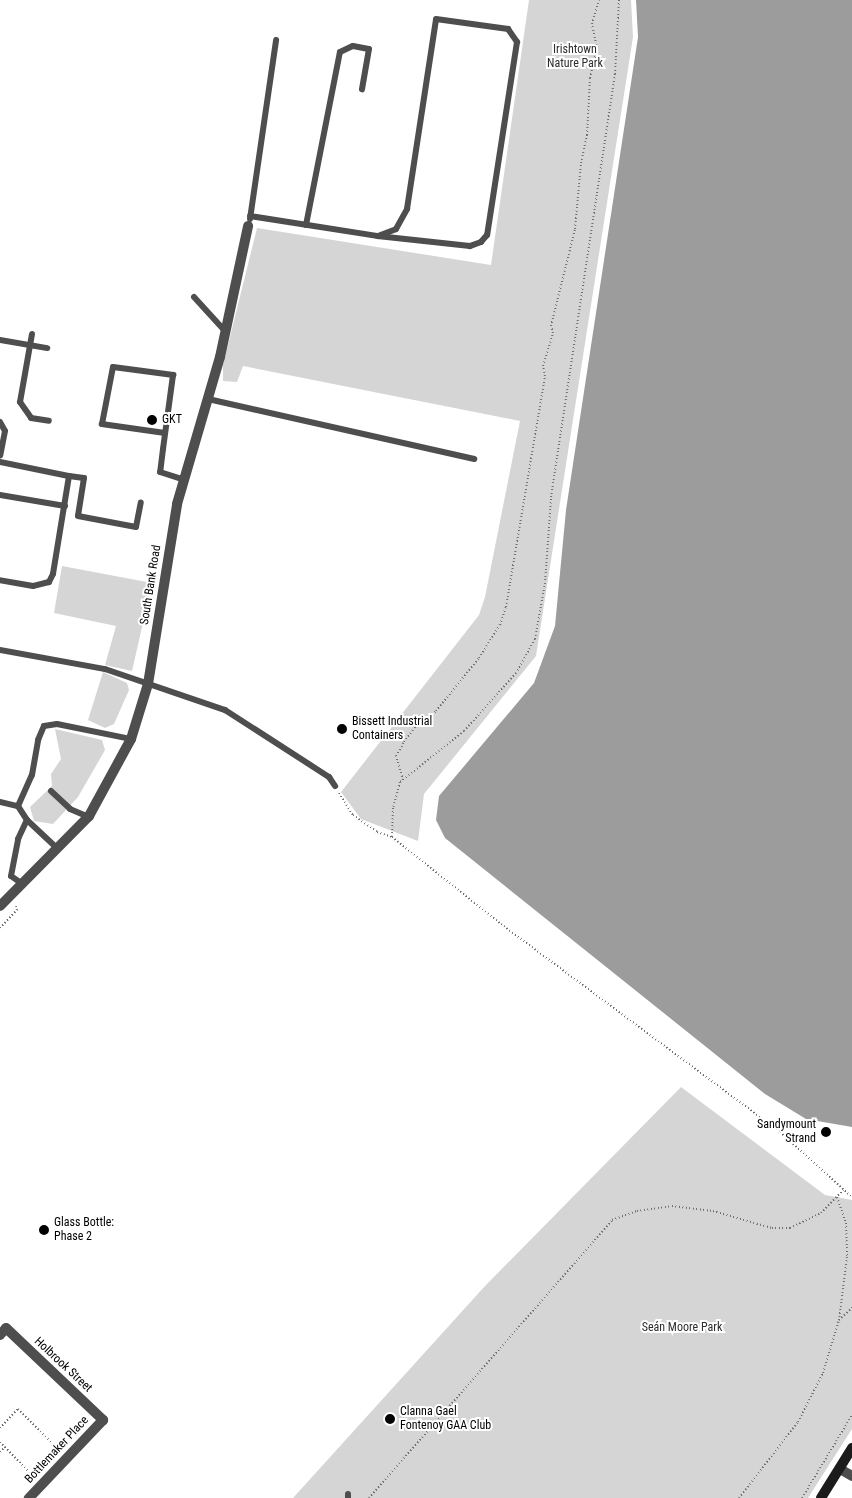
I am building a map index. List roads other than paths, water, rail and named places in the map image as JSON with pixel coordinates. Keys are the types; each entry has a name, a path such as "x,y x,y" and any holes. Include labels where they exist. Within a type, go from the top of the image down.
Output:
{"main road":[{"path":"821,1498 852,1448"}],"street":[{"name":"South Bank Road","path":"1,903 89,817 131,739 148,684 175,512 226,332 249,221"},
{"name":"Holbrook Street","path":"3,1331 103,1420"},
{"name":"Bottlemaker Place","path":"29,1498 103,1420"},
{"path":"840,1469 852,1476"}],"lane":[{"path":"276,40 249,221 306,225 378,236 470,246 481,242 488,235 517,42 508,29 436,19 407,209 396,229 378,236"},
{"path":"306,225 340,52 353,46 368,49 362,89"},
{"path":"194,297 226,332"},
{"path":"32,334 20,402 31,418 49,421"},
{"path":"0,340 47,348"},
{"path":"165,433 102,424 113,367 173,375 160,472 184,480"},
{"path":"208,399 474,458"},
{"path":"0,422 4,431 0,456"},
{"path":"0,462 84,478 78,516 136,527 141,502"},
{"path":"0,580 33,586 49,582 53,574 69,476"},
{"path":"0,495 65,506"},
{"path":"0,650 105,669 225,710 330,777 335,786"},
{"path":"18,806 32,775 38,740 44,726 56,724 131,739"},
{"path":"51,791 70,809 89,817"},
{"path":"0,802 18,806 27,820 58,849"},
{"path":"21,883 11,876 18,839 27,820"}],"place":[{"name":"GKT","path":"152,420"},
{"name":"Bissett Industrial Containers","path":"342,729"},
{"name":"Sandymount Strand","path":"826,1132"},
{"name":"Glass Bottle: Phase 2","path":"44,1230"},
{"name":"Clanna Gael Fontenoy GAA Club","path":"390,1419"}],"park label":[{"name":"Irishtown Nature Park","path":"575,57"},
{"name":"Seán Moore Park","path":"682,1328"}]}
